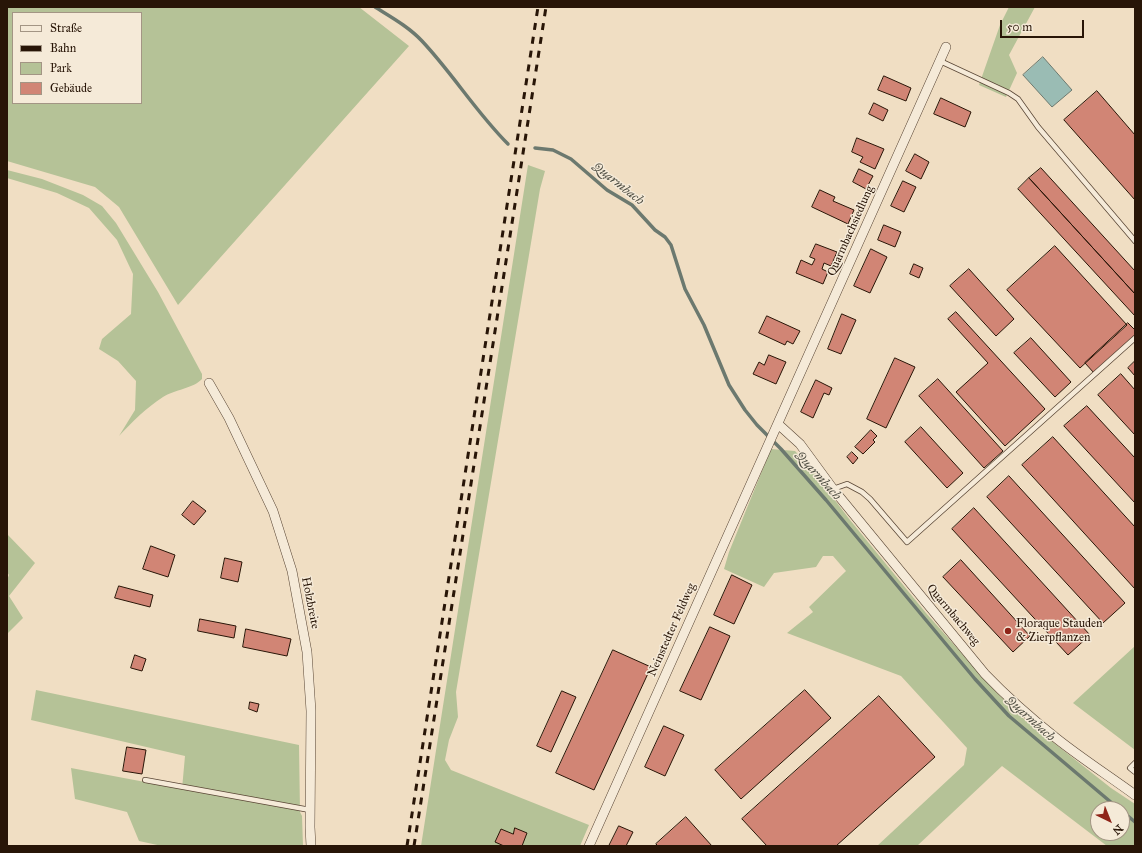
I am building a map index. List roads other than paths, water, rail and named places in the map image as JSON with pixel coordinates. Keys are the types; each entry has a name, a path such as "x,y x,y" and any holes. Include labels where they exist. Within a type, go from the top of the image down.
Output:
{"street":[{"name":"Quarmbachsiedlung","path":"776,428 946,47"},
{"name":"Holzbreite","path":"210,383 229,418 273,511 292,571 308,652 311,711 311,846"},
{"name":"Neinstedter Feldweg","path":"589,846 776,428"},
{"name":"Quarmbachweg","path":"776,428 800,444 833,489 1000,689 1029,716 1056,738 1135,795"}],"lane":[{"path":"940,61 1009,93 1018,99 1038,126 1135,241"},
{"path":"833,489 847,484 862,492 907,542 1135,338"},
{"path":"1135,764 1130,768 1135,772"},
{"path":"145,780 310,810"}],"water":[{"path":"1043,57 1072,90 1052,107 1023,75"}],"waterway":[{"name":"Quarmbach","path":"375,7 406,27 422,41 485,119 508,144"},
{"name":"Quarmbach","path":"535,148 553,150 571,159 607,190 632,205 655,230 665,237 671,245 685,289 704,325 729,385 745,410 826,500 975,679 1009,716 1110,801"},
{"name":"Quarmbach","path":"1130,818 1135,822"}],"railway":[{"path":"407,846 538,7"},
{"path":"414,846 546,7"}],"place":[{"name":"Floraque Stauden & Zierpflanzen","path":"1008,631"}]}
